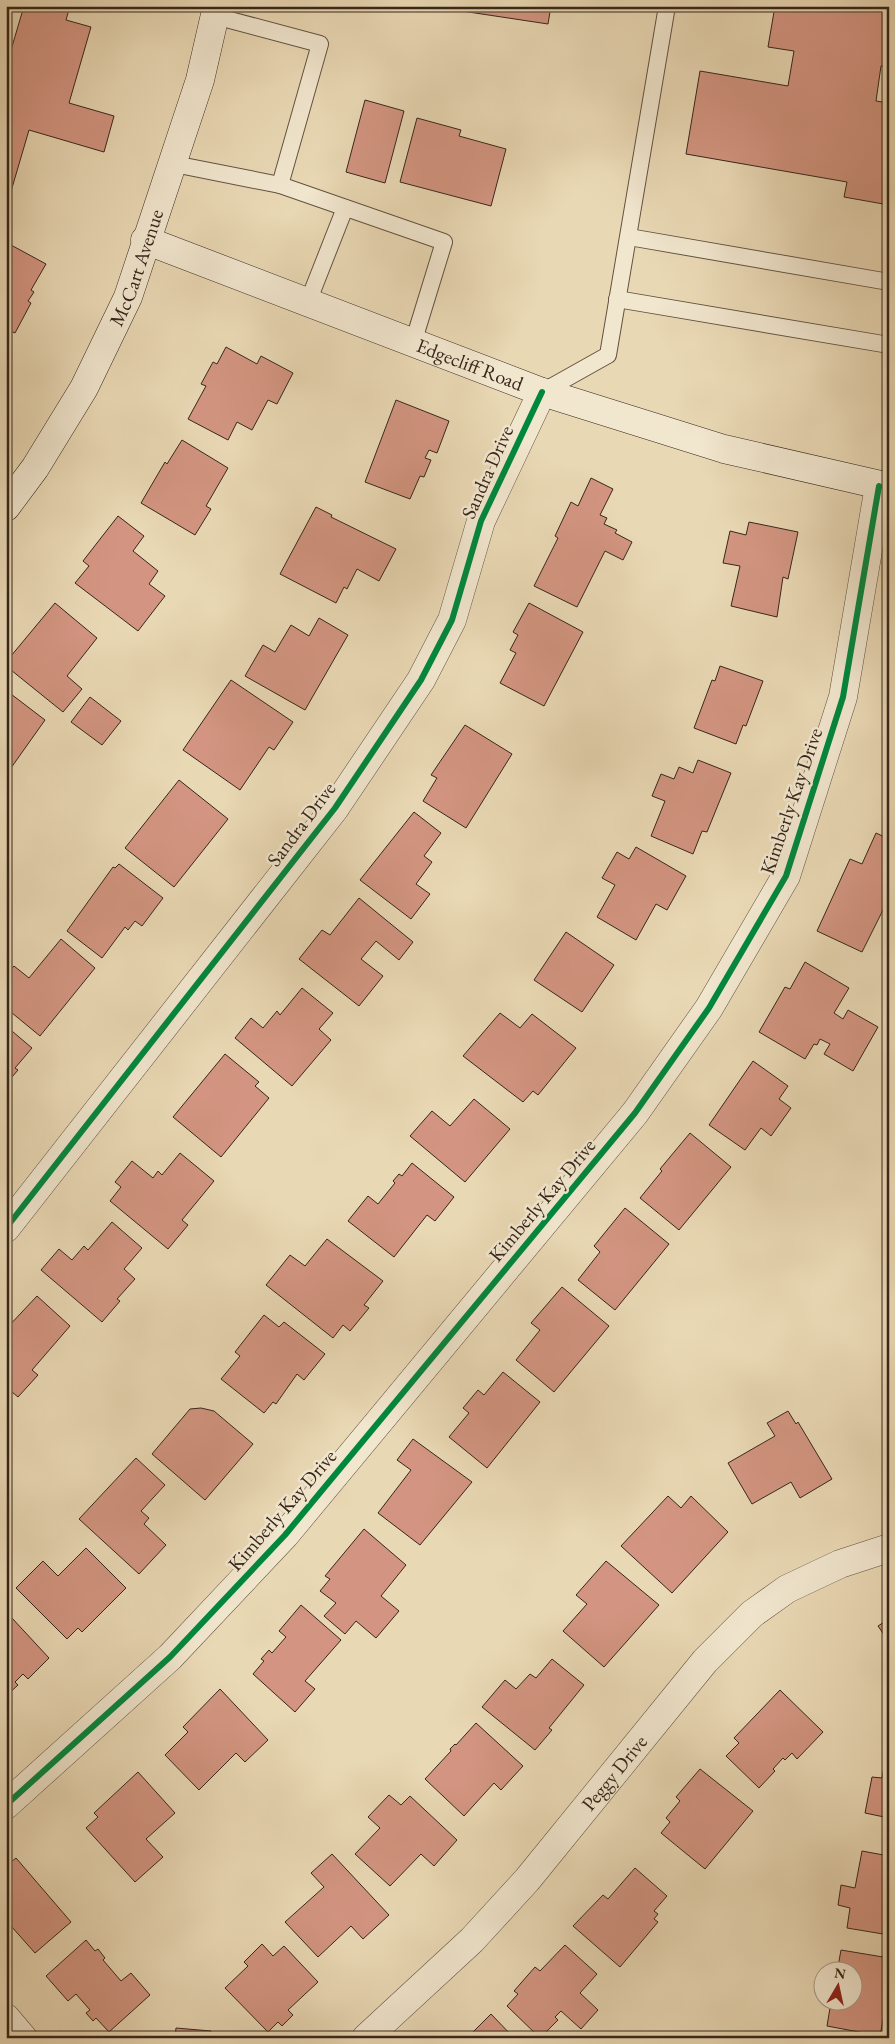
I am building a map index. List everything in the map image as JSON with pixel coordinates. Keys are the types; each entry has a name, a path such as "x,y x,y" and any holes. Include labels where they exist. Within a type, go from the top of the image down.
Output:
{"street":[{"name":"McCart Avenue","path":"6,507 35,468 98,364 128,297 145,240 174,164 200,80 216,11"},
{"name":"Edgecliff Road","path":"145,240 542,392 724,449 884,486"},
{"name":"Sandra Drive","path":"6,1228 336,808 421,680 452,620 481,521 542,392"},
{"name":"Kimberly Kay Drive","path":"6,1805 170,1658 285,1535 635,1113 710,1008 786,876 843,697 884,486"},
{"name":"Peggy Drive","path":"366,2038 472,1940 520,1887 705,1661 752,1614 787,1589 840,1564 889,1548"},
{"path":"6,2018 23,2038"}],"lane":[{"path":"542,392 608,355 667,6"},
{"path":"216,11 320,44 280,184"},
{"path":"174,164 280,184 444,242 413,344"},
{"path":"308,302 345,208"},
{"path":"629,237 889,282"},
{"path":"618,299 889,345"}],"building":[{"path":"24,6 70,6 66,20 91,27 69,103 114,116 104,152 29,130 7,205 6,67"},
{"path":"443,6 551,6 548,24 442,8"},
{"path":"775,6 889,6 889,67 881,66 876,101 889,103 889,205 844,197 847,182 686,154 700,71 788,86 794,51 768,47"},
{"path":"365,100 404,111 385,183 346,172"},
{"path":"417,118 461,130 459,136 506,149 491,206 400,182"},
{"path":"11,245 46,264 31,290 34,292 28,301 31,303 15,333 6,329 6,254"},
{"path":"226,347 257,364 261,356 293,373 277,404 268,400 252,430 237,422 228,440 188,419 206,386 201,384 213,362 217,364"},
{"path":"396,400 449,421 437,453 429,450 425,458 431,460 424,477 420,476 410,499 365,482"},
{"path":"182,440 228,468 206,506 211,509 195,535 141,503 165,462 167,464"},
{"path":"591,478 613,489 600,515 607,518 604,524 617,530 615,533 632,542 623,560 605,551 577,607 534,586 558,538 555,536 571,502 578,506"},
{"path":"316,507 332,515 331,517 396,549 379,581 357,569 347,589 344,587 336,603 280,574"},
{"path":"118,516 144,536 133,551 158,571 149,584 165,596 138,631 75,583 89,566 83,561"},
{"path":"749,522 798,532 788,579 783,577 777,617 731,606 740,566 723,563 730,531 746,535"},
{"path":"55,603 97,638 67,676 82,689 63,712 6,666 6,662"},
{"path":"529,603 583,632 544,706 500,683 516,653 510,650 518,635 513,632"},
{"path":"319,618 348,635 305,710 245,676 263,645 275,652 291,625 309,636"},
{"path":"720,666 763,681 746,726 743,725 736,744 694,728 712,680 715,681"},
{"path":"231,680 293,722 274,750 269,747 240,790 183,750"},
{"path":"6,692 45,720 6,775"},
{"path":"90,697 121,721 102,745 71,722"},
{"path":"465,725 512,754 466,828 423,801 437,778 431,775"},
{"path":"698,760 731,773 707,832 702,831 693,854 651,836 665,801 652,796 661,774 674,779 679,767 693,773"},
{"path":"179,780 228,819 174,887 125,848"},
{"path":"414,812 441,833 424,856 432,862 416,884 430,894 411,919 360,880"},
{"path":"876,833 889,839 889,898 862,952 817,931 850,859 862,864"},
{"path":"636,847 686,876 667,910 656,904 636,940 597,917 615,885 602,878 617,852 629,859"},
{"path":"119,864 163,898 142,926 135,921 128,930 125,927 102,958 67,931 113,867 115,868"},
{"path":"359,898 413,942 399,960 376,941 361,959 383,976 359,1006 299,959 322,930 330,935"},
{"path":"566,932 614,965 582,1012 534,980"},
{"path":"61,939 95,968 40,1036 6,1008 6,975 14,966 29,978"},
{"path":"805,962 849,988 834,1013 843,1019 848,1010 878,1027 853,1071 824,1054 830,1044 820,1039 817,1045 814,1044 805,1059 759,1032 785,987 790,989"},
{"path":"302,988 333,1013 319,1029 331,1040 292,1086 235,1038 251,1018 263,1028 277,1011 280,1015"},
{"path":"500,1013 520,1028 532,1014 576,1048 538,1095 533,1091 523,1102 463,1056"},
{"path":"6,1026 32,1048 15,1068 18,1070 6,1084"},
{"path":"225,1054 259,1082 255,1086 269,1098 221,1157 173,1117"},
{"path":"753,1061 788,1086 779,1099 791,1108 771,1136 761,1128 745,1150 709,1125"},
{"path":"474,1099 510,1129 465,1182 410,1136 432,1111 450,1126"},
{"path":"690,1133 731,1167 679,1230 640,1198 662,1171 660,1169"},
{"path":"180,1153 214,1181 182,1220 188,1225 168,1249 110,1201 121,1187 115,1182 132,1161 153,1178 158,1171 162,1175"},
{"path":"412,1163 454,1197 435,1221 427,1215 394,1257 348,1221 368,1196 378,1204 395,1183 393,1181 399,1174 402,1176"},
{"path":"625,1208 669,1244 615,1310 578,1280 600,1252 594,1246"},
{"path":"112,1222 142,1248 124,1269 135,1279 117,1299 120,1301 102,1322 41,1270 59,1249 72,1260 84,1246 88,1250"},
{"path":"327,1239 383,1281 364,1305 369,1308 350,1331 343,1325 333,1338 266,1285 290,1255 305,1266"},
{"path":"562,1287 609,1326 554,1392 516,1360 540,1330 531,1323"},
{"path":"37,1296 70,1326 32,1370 38,1375 18,1397 6,1387 6,1329"},
{"path":"264,1315 279,1327 284,1322 325,1354 304,1380 297,1374 276,1404 273,1402 264,1413 221,1379 240,1356 235,1352"},
{"path":"503,1372 540,1402 487,1468 449,1437 469,1413 463,1408 478,1390 484,1395"},
{"path":"201,1408 214,1411 253,1444 205,1500 152,1454 190,1409"},
{"path":"788,1411 796,1424 798,1422 832,1479 800,1498 791,1482 752,1504 728,1463 775,1436 767,1423"},
{"path":"413,1439 472,1482 420,1545 378,1513 411,1470 397,1460"},
{"path":"136,1458 165,1485 141,1511 149,1518 144,1524 166,1545 139,1574 79,1519"},
{"path":"668,1496 681,1508 691,1496 728,1532 672,1593 621,1546"},
{"path":"364,1529 406,1565 381,1596 399,1611 376,1638 356,1621 345,1634 324,1616 336,1603 320,1591 330,1579 325,1576"},
{"path":"86,1548 126,1588 82,1632 78,1628 67,1639 16,1588 43,1561 58,1576"},
{"path":"606,1561 659,1605 604,1667 563,1631 587,1604 576,1595"},
{"path":"301,1605 341,1640 305,1681 315,1689 295,1712 253,1674 264,1661 261,1659 269,1650 272,1653 286,1637 279,1631"},
{"path":"11,1617 49,1658 28,1679 23,1674 15,1682 18,1685 6,1696 6,1621"},
{"path":"889,1619 889,1642 878,1626"},
{"path":"552,1659 584,1685 549,1728 552,1730 535,1750 482,1707 505,1680 516,1689 530,1674 536,1678"},
{"path":"220,1689 268,1740 245,1762 236,1753 199,1790 165,1755 188,1732 183,1727"},
{"path":"780,1690 823,1732 797,1759 792,1753 785,1760 783,1758 773,1769 775,1771 759,1788 726,1756 739,1743 734,1738"},
{"path":"476,1723 523,1766 501,1790 494,1783 464,1816 425,1779 451,1751 450,1749"},
{"path":"887,1750 889,1750 889,1818 865,1813 872,1777 882,1778"},
{"path":"700,1769 753,1811 705,1869 661,1833 670,1822 666,1818 680,1801 676,1797"},
{"path":"138,1772 175,1813 146,1839 163,1857 135,1882 86,1828 98,1817 94,1813"},
{"path":"389,1795 401,1805 410,1796 457,1840 434,1866 421,1854 390,1886 355,1854 380,1828 368,1817"},
{"path":"862,1851 889,1856 889,1935 847,1928 850,1908 838,1905 841,1885 855,1888"},
{"path":"332,1854 389,1915 363,1939 351,1926 318,1957 285,1922 324,1887 311,1873"},
{"path":"16,1858 71,1922 35,1953 11,1926 6,1930 6,1866"},
{"path":"635,1868 667,1896 654,1911 658,1914 654,1919 658,1922 620,1967 573,1926 603,1895 608,1899"},
{"path":"86,1940 95,1951 98,1949 105,1958 103,1960 121,1981 131,1973 150,1995 109,2032 96,2018 93,2021 86,2013 90,2010 76,1994 68,2001 46,1976"},
{"path":"262,1944 273,1956 284,1946 318,1982 288,2010 293,2015 282,2026 278,2022 268,2032 225,1988 248,1966 244,1962"},
{"path":"565,1945 597,1974 580,1993 598,2010 581,2029 561,2011 555,2017 558,2020 540,2038 507,2006 518,1994 514,1991 535,1967 540,1971"},
{"path":"841,1950 889,1958 889,1989 880,2036 827,2026 829,2012 862,2012 862,1962 839,1962"},
{"path":"491,2014 514,2038 467,2038"},
{"path":"176,2028 211,2031 210,2038 175,2038"}],"cycle path":[{"path":"6,1228 335,808 421,680 452,620 481,521 542,392"},
{"path":"6,1805 170,1657 285,1535 635,1113 709,1008 786,876 843,697 879,486"}]}
